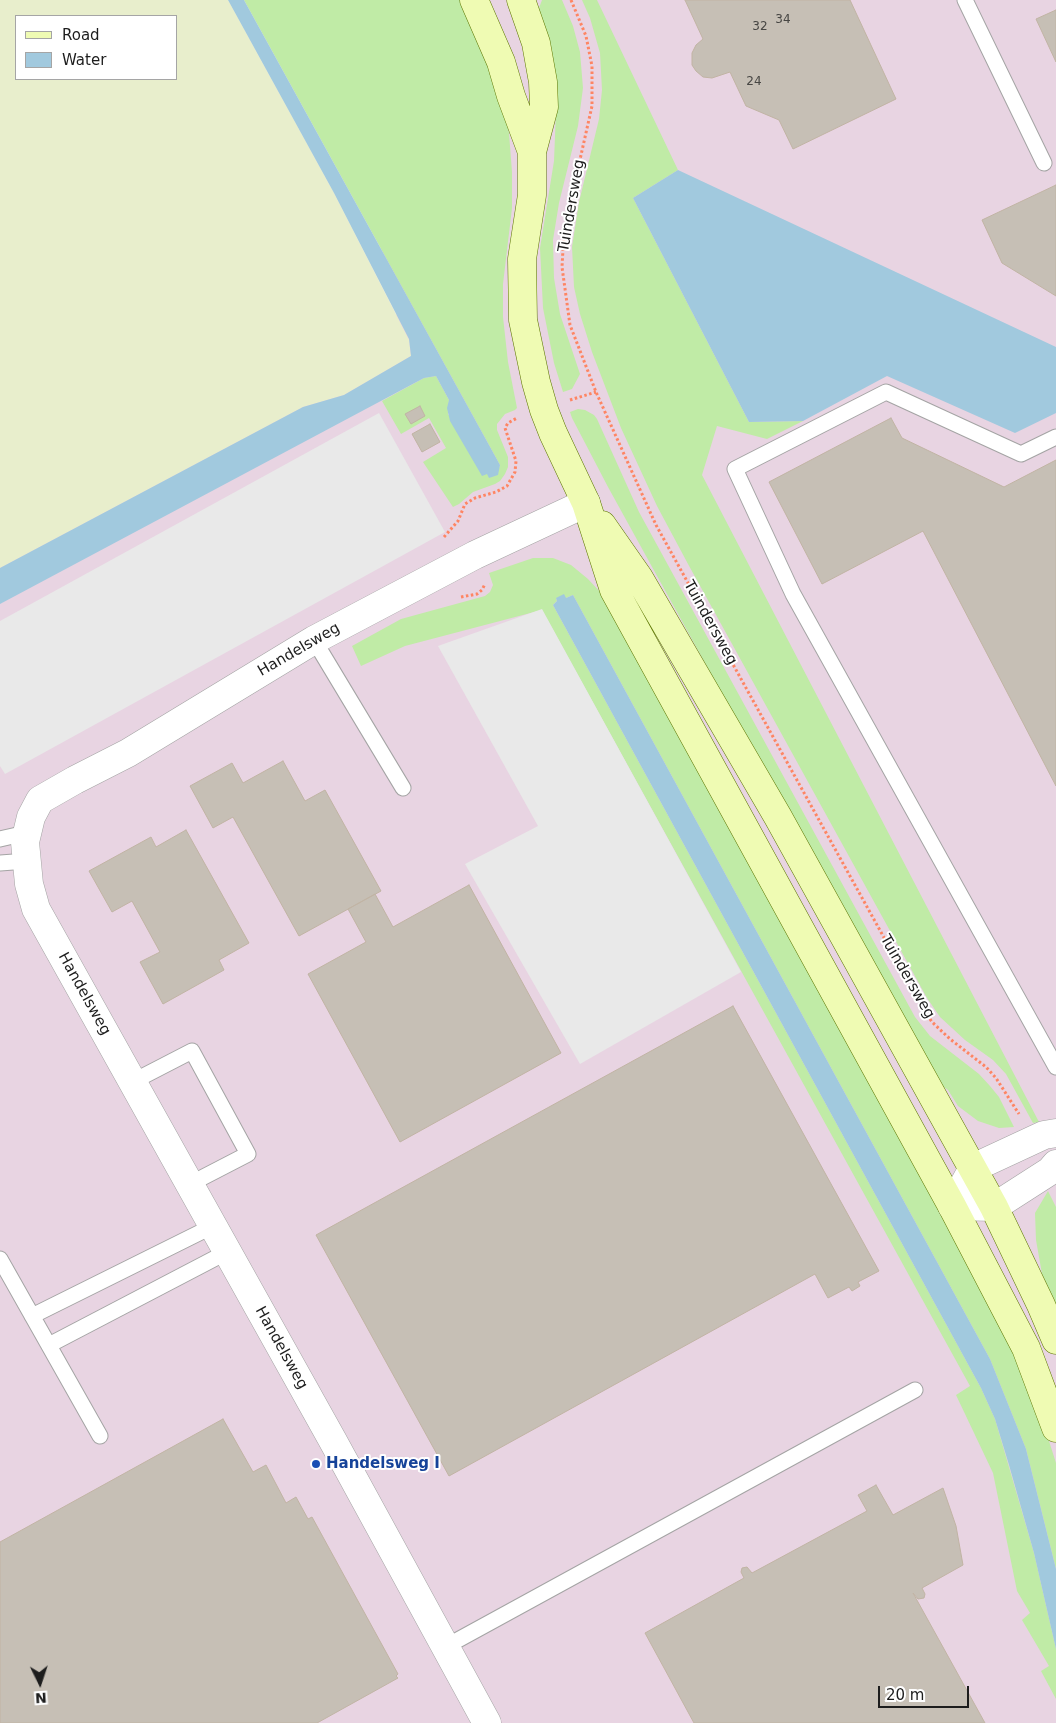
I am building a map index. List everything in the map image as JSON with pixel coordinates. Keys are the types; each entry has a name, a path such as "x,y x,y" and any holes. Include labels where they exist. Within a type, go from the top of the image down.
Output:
{"main road":[{"path":"474,0 501,62 511,96 532,152"},
{"path":"521,0 536,42 543,82 544,108 532,152 532,195 522,259 523,320 544,410 586,504 614,590 952,1206 1026,1348 1056,1428"},
{"path":"586,504 639,578 783,826 994,1207 1042,1305 1056,1340"}],"street":[{"name":"Handelsweg","path":"487,1723 36,909 29,884 25,842 31,817 40,800 128,753 314,640 476,556 586,504"},
{"path":"1044,1136 973,1168 952,1206 994,1207 1050,1171 1056,1164"}],"lane":[{"path":"965,0 1044,163"},
{"path":"1056,437 1021,454 886,392 735,469 792,594 1056,1067"},
{"path":"314,640 403,788"},
{"path":"0,839 26,833"},
{"path":"0,863 27,861"},
{"path":"132,1082 192,1050 248,1154 190,1184"},
{"path":"32,1316 213,1226"},
{"path":"48,1345 227,1252"},
{"path":"0,1259 100,1436"},
{"path":"445,1647 915,1390"}],"path":[{"name":"Tuindersweg","path":"571,0 588,44 592,66 592,106 564,231 562,267 570,325 596,392 656,525 924,1010 938,1028 986,1067 1008,1096 1044,1136"},
{"path":"458,521 465,504 474,498 496,492 507,486 515,472 516,461 505,428"}],"shaded area":[{"path":"294,0 1056,0 1056,1723 0,1723 0,540 403,311"},
{"path":"379,413 445,532 5,774 0,766 0,621"},
{"path":"542,609 741,972 580,1064 465,864 538,826 438,646"}],"green space":[{"path":"0,0 228,0 334,193 409,340 411,356 344,395 303,407 0,568"},
{"path":"244,0 461,0 502,98 509,133 512,172 512,208 503,284 503,317 508,362 517,408 505,414 497,424 497,430 508,457 508,467 505,474 500,481 473,492 453,507 423,462 446,448 429,418 401,434 382,401 424,378 436,376 449,400 448,414 487,474 497,474 500,465"},
{"path":"542,0 562,0 573,26 580,52 583,88 578,126 559,203 553,240 554,278 560,314 580,374 572,389 563,392 554,363 543,308 540,248 554,161 556,111 541,27 539,8"},
{"path":"582,0 597,0 678,170 633,198 749,422 803,421 767,439 717,426 702,475 1039,1122 1033,1123 1006,1074 993,1060 965,1040 940,1017 927,998 688,564 657,506 621,428 592,352 574,287 572,247 579,202 599,119 602,90 600,53 590,18"},
{"path":"578,409 585,410 597,419 639,512 915,1017 930,1036 979,1074 990,1086 999,1097 1014,1127 999,1128 978,1121 958,1106 948,1090 936,1082 608,487 572,418 570,412"},
{"path":"533,558 553,558 571,565 602,594 1003,1323 1037,1403 1056,1463 1056,1569 1026,1449 990,1359 573,595 566,598 556,598 557,601 553,605 981,1388 995,1419 1034,1553 1056,1649 1056,1699 1041,1671 1049,1666 1022,1620 1030,1613 1017,1591 993,1473 956,1395 970,1386 542,610 405,646 361,666 352,646 401,619 485,596 490,592 493,585 489,573"},
{"path":"1048,1191 1056,1207 1056,1306 1042,1274 1036,1240 1035,1213"}],"water":[{"path":"228,0 244,0 500,465 498,475 489,478 487,474 482,476 450,421 447,408 449,400 436,376 424,378 0,604 0,568 303,407 344,395 411,356 409,339 334,193"},
{"path":"678,170 1056,347 1056,413 1015,433 887,376 803,421 749,422 633,198"},
{"path":"564,594 566,598 573,595 990,1359 1026,1449 1056,1569 1056,1649 1034,1553 1009,1465 995,1419 981,1388 553,605 557,601 556,598"}],"building":[{"path":"685,0 850,0 896,99 793,149 779,120 746,106 730,72 712,78 703,77 696,71 692,65 692,53 696,45 703,39"},
{"path":"1056,10 1056,62 1036,19"},
{"path":"1056,185 1056,296 1002,263 982,220"},
{"path":"420,406 425,416 411,424 405,414"},
{"path":"891,418 902,438 1004,487 1056,460 1056,786 923,531 822,584 769,482"},
{"path":"430,424 440,442 422,452 412,434"},
{"path":"283,761 305,801 325,790 381,891 299,936 233,817 213,828 190,786 232,763 243,783"},
{"path":"186,830 249,943 219,960 224,970 163,1004 140,962 160,952 132,901 112,912 89,871 151,837 156,847"},
{"path":"469,885 561,1053 400,1142 308,974 366,942 348,909 375,894 393,927"},
{"path":"733,1006 879,1271 858,1282 860,1286 852,1291 849,1287 828,1298 815,1274 449,1476 316,1235"},
{"path":"223,1419 253,1472 266,1465 286,1503 296,1497 308,1519 312,1517 398,1674 396,1676 398,1678 317,1723 0,1723 0,1542"},
{"path":"876,1485 893,1515 943,1488 956,1526 963,1565 922,1588 925,1594 924,1598 918,1599 913,1593 985,1723 694,1723 645,1633 744,1578 741,1572 742,1568 747,1567 752,1573 867,1511 858,1495"}],"place":[{"name":"Handelsweg I","path":"316,1464"}]}
